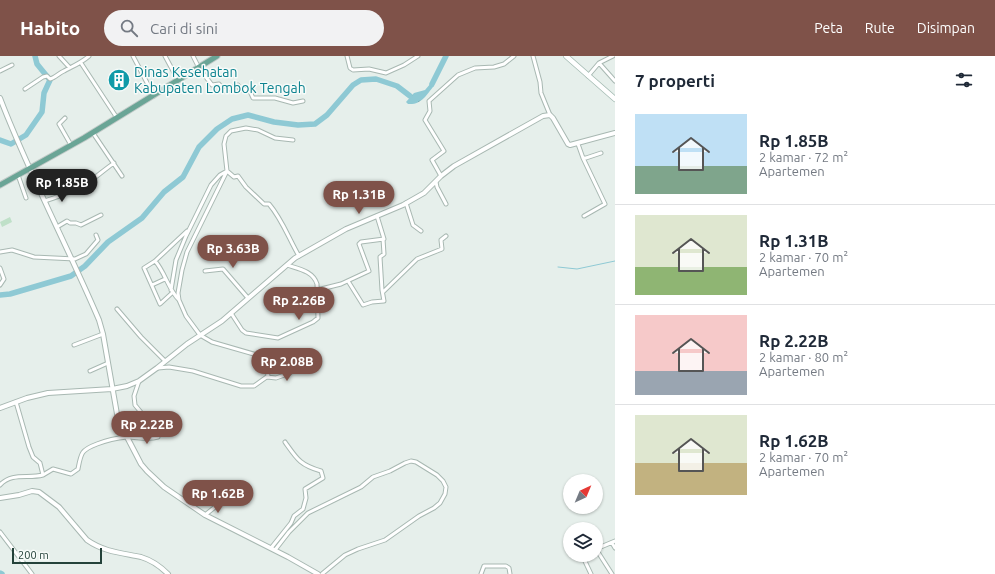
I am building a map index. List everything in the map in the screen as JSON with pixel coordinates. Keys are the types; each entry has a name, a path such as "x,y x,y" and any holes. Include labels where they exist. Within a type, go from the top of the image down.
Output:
{"main road":[{"path":"0,185 93,133 217,56"},
{"path":"566,56 614,97"}],"street":[{"path":"59,56 70,68"},
{"path":"25,89 43,77 47,76 52,79 89,56"},
{"path":"133,56 154,96"},
{"path":"165,56 178,80"},
{"path":"193,56 199,68 213,85 219,84 224,92 238,85 240,90 249,88 253,98 271,97 293,103 303,101"},
{"path":"347,56 351,70 369,69 386,73 404,65 418,56"},
{"path":"441,176 432,160 444,150 425,120 430,111 429,101 458,75 475,68 494,67 504,64 514,56"},
{"path":"532,56 540,82 540,93 550,115 569,145 578,144 615,133"},
{"path":"588,76 599,63 613,56 615,58"},
{"path":"80,63 117,118"},
{"path":"599,63 615,80"},
{"path":"0,71 12,65"},
{"path":"0,98 19,148 81,278 99,320 103,334 117,414 141,464 153,477 184,502 205,515 273,549 318,574"},
{"path":"0,408 48,393 91,392 127,386 139,381 158,368 187,344 232,313 299,256 346,229 406,203 424,193 441,176 454,166 543,116 550,115"},
{"path":"65,118 59,124 71,145"},
{"path":"179,300 180,285 186,256 227,171 224,144 226,136 231,131 240,128 251,128 275,138 293,140"},
{"path":"93,133 122,176"},
{"path":"578,144 605,204 584,216"},
{"path":"583,158 601,153"},
{"path":"45,201 66,194 87,184 114,163"},
{"path":"189,230 168,250 144,269 161,304 171,292 176,260 211,185 220,175 227,171"},
{"path":"227,171 234,177 238,176 252,193 262,200 264,204 269,204 280,219 289,240 299,256"},
{"path":"18,175 26,198"},
{"path":"436,182 446,204"},
{"path":"406,203 413,224 421,231"},
{"path":"57,227 67,221 70,223 76,222 82,225 101,215"},
{"path":"348,281 363,305 372,302 384,301 380,257 384,254 384,237 377,216"},
{"path":"0,252 12,250 34,257 72,259 81,257 88,253 98,241 96,235"},
{"path":"382,292 416,259 442,249 441,240 446,236"},
{"path":"298,300 317,290 342,284 369,270 359,245 360,243 383,239"},
{"path":"155,261 171,292 179,300 186,316 200,335 217,344 258,354 267,369 267,377"},
{"path":"232,313 246,333 278,338 313,322 318,318 315,279 312,275 287,265"},
{"path":"0,268 4,279 0,285"},
{"path":"205,271 223,269 248,298"},
{"path":"152,286 165,279"},
{"path":"118,310 141,337 165,361"},
{"path":"74,345 103,334"},
{"path":"90,371 108,363"},
{"path":"158,368 170,367 193,371 241,386 254,386 267,377 276,378 290,373 289,368"},
{"path":"0,483 14,476 34,477 43,475 53,469 58,469 73,474 78,469 80,459 85,449 110,439 127,437 156,438 158,436 157,432 135,405 134,396 139,381"},
{"path":"16,402 29,447 33,457 40,462 43,475"},
{"path":"273,549 291,524 294,516 303,509 306,498 305,489 323,478 321,471 307,467 295,456 285,442"},
{"path":"273,549 308,513 361,486 373,477 408,462 416,462 421,464 443,481 446,487 445,494 440,503 434,508 419,516 385,540 345,555 322,574"},
{"path":"0,498 32,491 39,492 55,504 87,540 102,549 142,557 168,574"},
{"path":"205,515 220,503 228,503"},
{"path":"0,532 32,574"},
{"path":"603,546 613,542 615,548"},
{"path":"603,560 612,574"},
{"path":"585,562 591,574"},
{"path":"482,574 484,566 506,566 509,568 510,574"}],"green space":[{"path":"10,217 12,222 2,227 0,222"}],"water":[{"path":"431,83 434,86 420,101 413,104 408,104 406,102 414,93 425,90"}],"waterway":[{"path":"0,140 11,144 26,135 42,112 44,93 50,80 37,64 35,56"},
{"path":"432,84 446,56"},
{"path":"0,295 10,294 71,276 85,266 108,242 142,218 164,192 183,177 199,147 217,129 232,119 248,115 274,122 298,125 315,124 327,115 353,85 361,80 376,79 397,86 410,96"},
{"path":"558,267 577,269 615,261"}],"place":[{"name":"Dinas Kesehatan Kabupaten Lombok Tengah","path":"119,80"}]}
